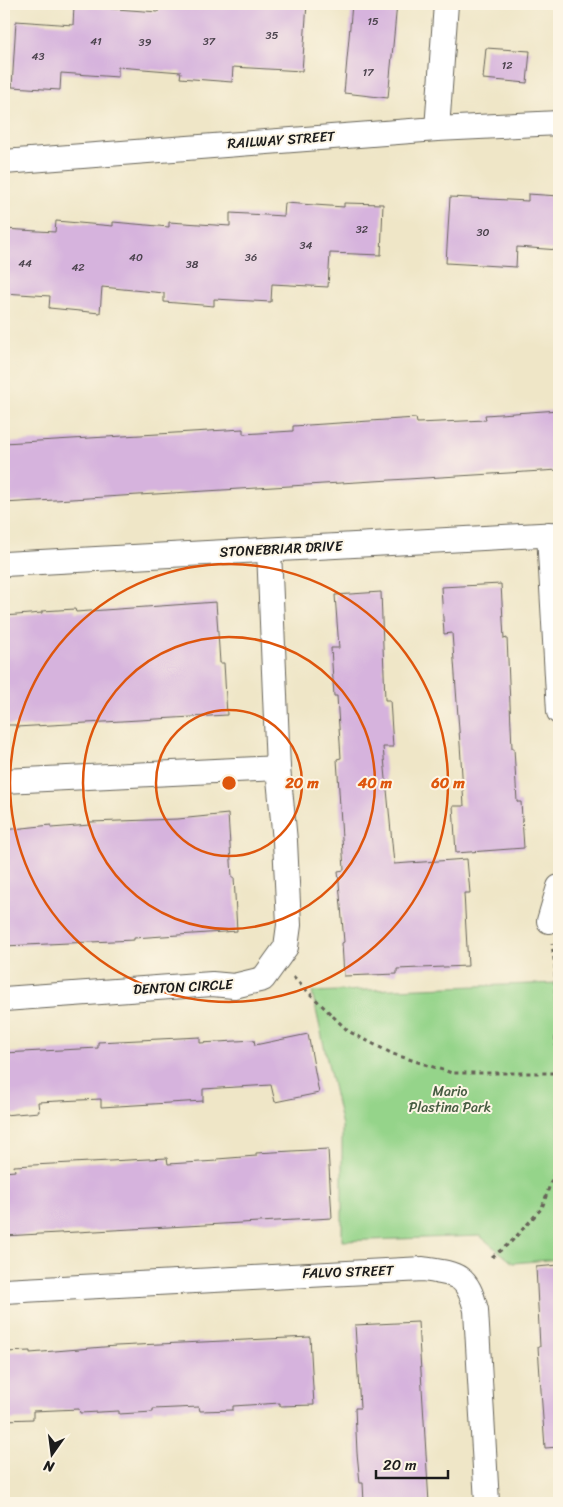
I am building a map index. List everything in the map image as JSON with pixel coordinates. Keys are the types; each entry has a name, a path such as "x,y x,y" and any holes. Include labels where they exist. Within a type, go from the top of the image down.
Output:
{"street":[{"path":"437,129 446,4"},
{"name":"RAILWAY STREET","path":"4,162 437,129 559,123"},
{"path":"554,534 559,712"},
{"name":"STONEBRIAR DRIVE","path":"4,564 554,534"},
{"name":"DENTON CIRCLE","path":"4,999 212,984 234,986 263,979 286,947 289,925 285,841 278,768 269,550"},
{"path":"4,781 278,768"},
{"path":"550,921 559,887"},
{"name":"FALVO STREET","path":"4,1291 395,1270 423,1269 456,1274 471,1290 476,1310 487,1503"}],"path":[{"path":"492,1257 511,1242 542,1208 557,1164 558,1073 555,966 550,921"},
{"path":"276,962 296,979 348,1031 393,1054 452,1073 558,1073"}],"green space":[{"name":"Mario Plastina Park","path":"559,983 559,1259 513,1263 480,1236 342,1241 342,1126 312,992"}],"building":[{"path":"159,4 307,4 302,71 233,67 232,82 180,78 181,72 118,67 118,77 61,73 60,90 12,87 16,21 73,25 74,6 158,12"},
{"path":"352,4 397,4 388,98 344,93"},
{"path":"486,48 530,51 527,83 483,79"},
{"path":"528,194 559,196 559,250 517,247 516,267 446,263 450,197 528,201"},
{"path":"285,203 344,207 344,203 383,204 381,255 330,253 328,287 272,284 271,302 214,299 214,306 164,302 164,293 102,287 100,313 49,308 50,296 4,293 4,229 55,232 56,221 113,226 113,222 169,227 169,222 230,226 230,213 284,216"},
{"path":"559,410 559,470 4,503 4,443 243,429 243,434 293,431 293,426 416,418 417,423 486,420 485,415"},
{"path":"501,584 504,639 507,638 512,748 514,748 517,802 521,802 524,848 456,853 453,806 464,806 452,633 444,634 441,587"},
{"path":"381,592 385,700 390,700 393,747 383,747 394,864 467,859 470,893 464,893 468,966 397,969 397,974 344,976 342,943 344,942 338,871 344,870 337,759 341,758 337,696 334,696 331,648 339,648 335,595"},
{"path":"216,602 220,663 224,663 227,715 16,727 16,725 4,725 4,616 42,613 42,611 75,609 76,612"},
{"path":"228,814 237,931 134,938 134,940 4,946 4,830 51,825 51,828 90,825 90,822 178,819"},
{"path":"308,1034 319,1093 275,1102 271,1085 203,1089 203,1101 101,1107 101,1099 38,1102 39,1112 4,1115 4,1053 98,1048 98,1042 200,1037 200,1043 254,1040 255,1045"},
{"path":"328,1149 332,1218 4,1236 4,1172 15,1171 14,1166 167,1158 168,1164 217,1161 217,1159 256,1156 256,1153"},
{"path":"559,1265 559,1447 545,1448 538,1347 540,1347 536,1267"},
{"path":"418,1322 429,1503 364,1503 363,1483 360,1483 357,1453 355,1408 360,1408 355,1325"},
{"path":"310,1337 314,1405 280,1406 280,1403 233,1406 233,1410 200,1411 199,1407 153,1409 153,1412 119,1414 119,1411 80,1413 79,1409 33,1411 33,1419 4,1420 4,1352 30,1351 30,1353 116,1346"}]}
